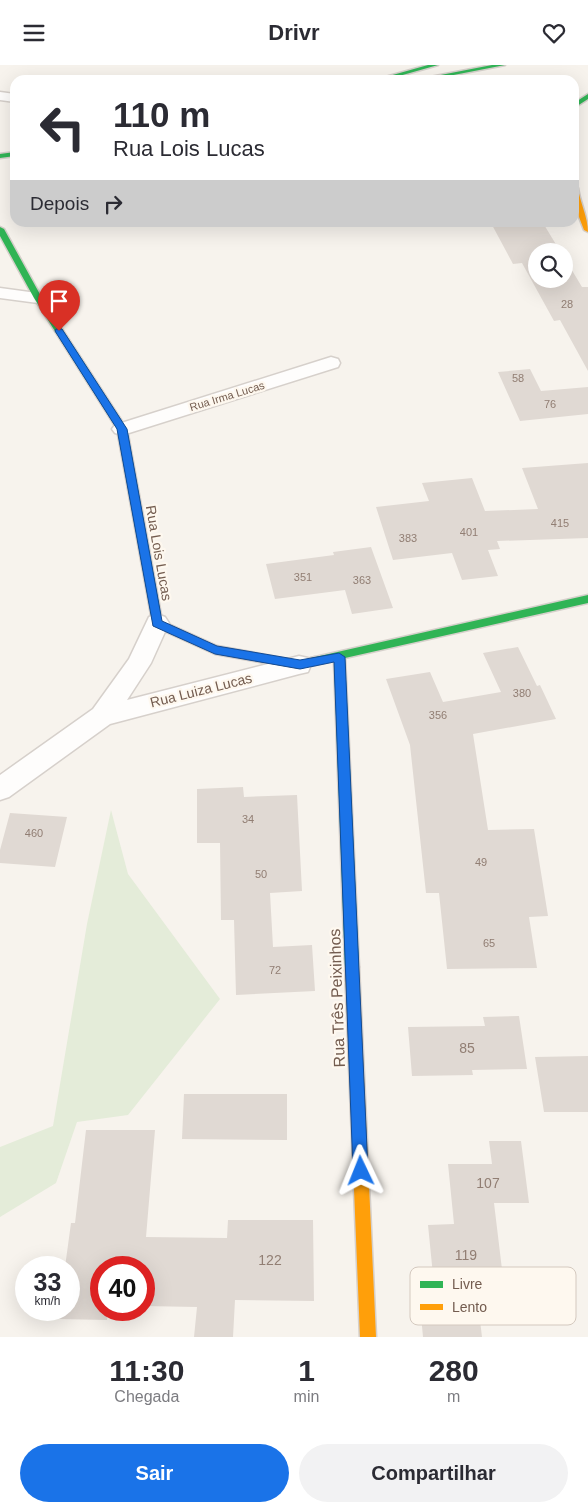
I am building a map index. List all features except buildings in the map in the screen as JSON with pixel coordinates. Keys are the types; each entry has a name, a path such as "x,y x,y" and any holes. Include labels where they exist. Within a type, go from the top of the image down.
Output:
{"main road":[{"path":"398,75 437,65"},
{"path":"446,75 502,65"},
{"path":"579,203 588,229"},
{"name":"Rua Lois Lucas","path":"0,229 38,298 122,429 157,623"},
{"path":"157,623 215,650 300,665 588,599"},
{"name":"Rua Três Peixinhos","path":"339,657 368,1337"}],"street":[{"path":"0,293 38,298"},
{"name":"Rua Irma Lucas","path":"122,429 331,363"},
{"name":"Rua Luiza Lucas","path":"0,789 102,716 138,663 157,623"},
{"name":"Rua Luiza Lucas","path":"102,716 300,665"}],"green space":[{"path":"111,810 128,874 220,999 128,1115 77,1122 56,1183 0,1217 0,1147 53,1126 87,924"}],"traffic: fast":[{"path":"397,75 435,65"},
{"path":"446,75 502,65"},
{"path":"579,102 588,96"},
{"path":"0,156 10,155"},
{"path":"0,229 38,298 122,429 156,615"},
{"path":"315,661 588,599"},
{"path":"339,657 352,967"}],"traffic: slow":[{"path":"579,208 588,230"},
{"path":"156,615 157,623 215,650 299,665 315,661"},
{"path":"352,967 368,1337"}],"route":[{"path":"59,331 122,429 157,623 215,650 300,665 339,657 361,1171"}]}
